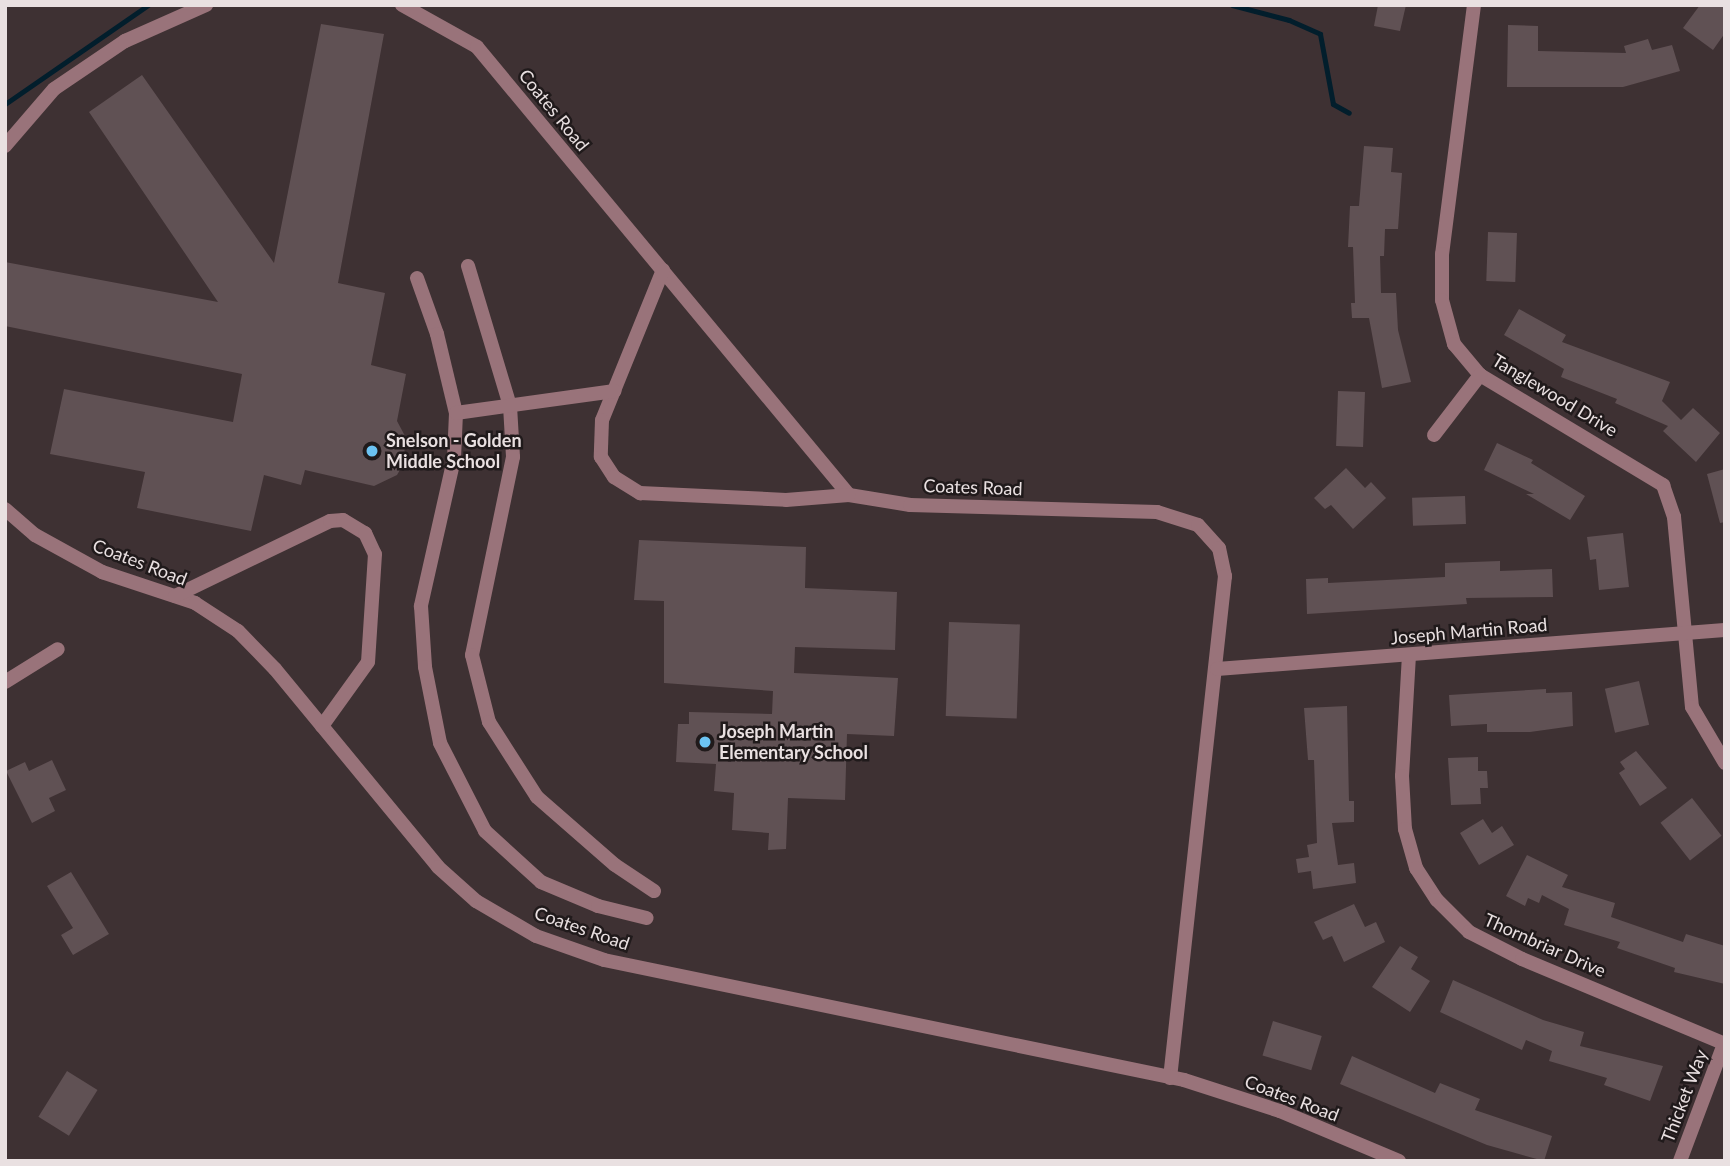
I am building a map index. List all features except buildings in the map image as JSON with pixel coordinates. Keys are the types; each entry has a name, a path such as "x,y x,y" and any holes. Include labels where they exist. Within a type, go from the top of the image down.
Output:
{"street":[{"path":"5,146 54,89 125,41 206,5"},
{"name":"Coates Road","path":"402,5 477,47 849,495 910,505 1157,512 1198,524 1219,548 1225,576 1217,669 1170,1077"},
{"name":"Tanglewood Drive","path":"1474,5 1442,254 1442,300 1454,344 1480,375 1663,485 1674,517 1682,633 1692,707 1725,763"},
{"path":"468,266 510,406 513,457 472,655 489,722 537,797 595,843 615,865 654,891"},
{"path":"663,270 602,420 601,457 614,477 640,493 786,500 849,495"},
{"path":"417,278 438,334 456,413 454,459 421,606 425,667 440,743 485,831 541,882 598,906 647,918"},
{"path":"1434,435 1480,375"},
{"path":"456,413 614,391"},
{"name":"Coates Road","path":"5,509 35,535 102,572 195,603 238,631 322,726 438,867 476,901 536,936 604,960 1170,1077 1280,1111 1399,1161"},
{"path":"175,596 330,521 343,520 366,533 375,554 368,663 322,726"},
{"name":"Joseph Martin Road","path":"1217,669 1725,630"},
{"path":"5,682 58,649"},
{"name":"Thornbriar Drive","path":"1409,655 1402,776 1405,829 1416,868 1437,900 1480,938 1724,1044"},
{"name":"Thicket Way","path":"1680,1161 1724,1044"}],"waterway":[{"path":"5,104 148,5"},
{"path":"1232,5 1289,20 1320,34 1333,104 1349,113"}],"place":[{"name":"Snelson - Golden Middle School","path":"372,451"},
{"name":"Joseph Martin Elementary School","path":"705,742"}]}
